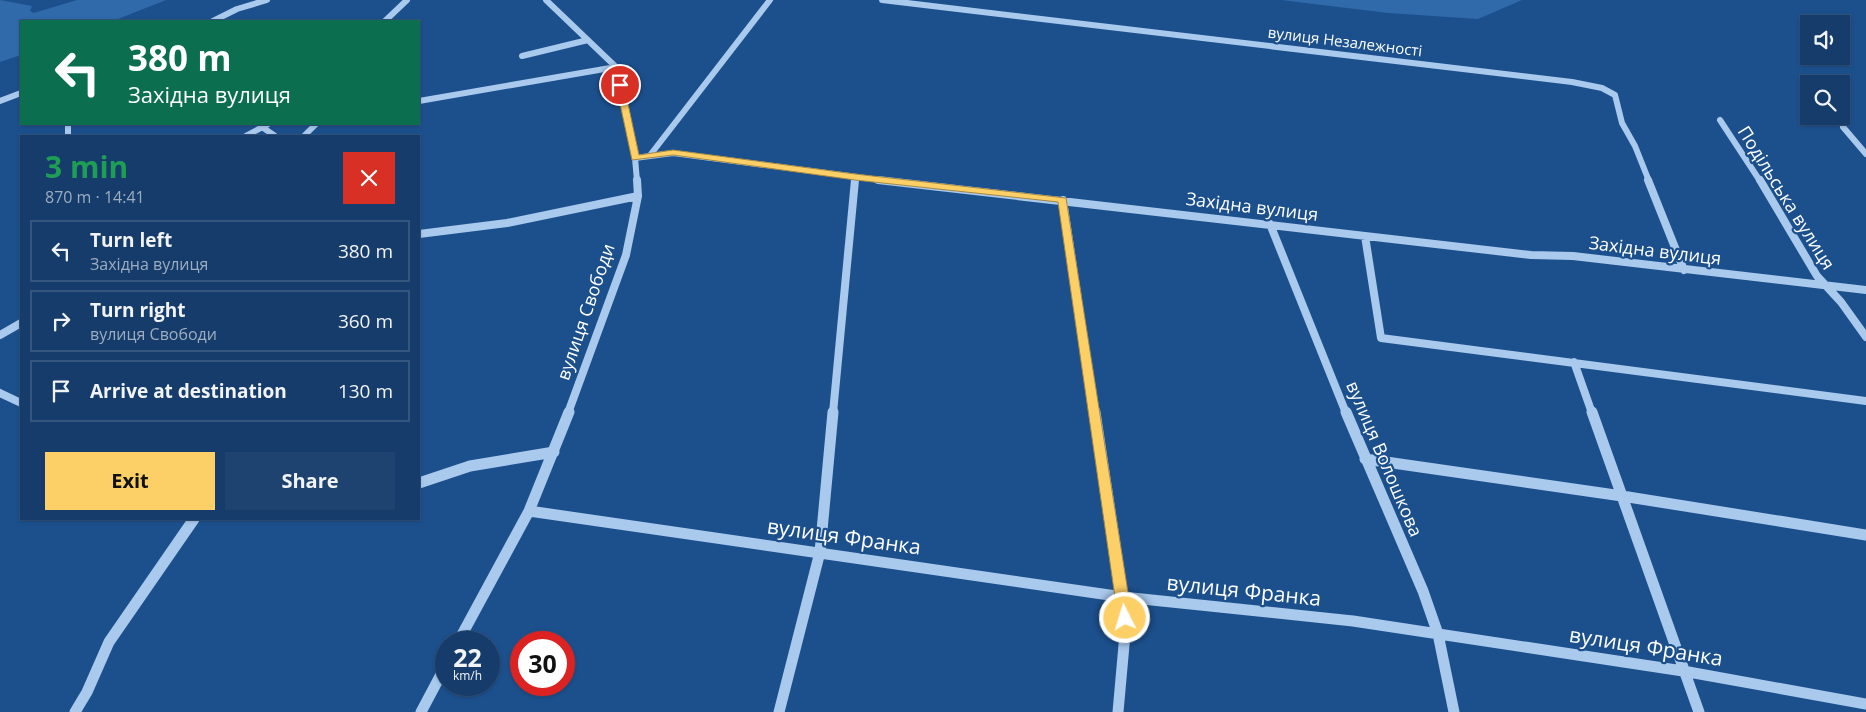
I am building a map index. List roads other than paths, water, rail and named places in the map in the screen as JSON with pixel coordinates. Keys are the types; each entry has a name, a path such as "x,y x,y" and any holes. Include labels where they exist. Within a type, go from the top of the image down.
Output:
{"street":[{"path":"215,20 267,0"},
{"path":"386,20 407,0"},
{"path":"546,0 616,67"},
{"path":"651,154 770,0"},
{"name":"вулиця Незалежності","path":"882,0 1572,82 1602,88 1615,95 1622,123 1635,146 1684,270"},
{"path":"522,56 588,40"},
{"path":"420,101 616,67"},
{"name":"вулиця Свободи","path":"464,631 529,511 554,452 623,263 638,196 635,158 616,67"},
{"path":"0,100 20,93"},
{"name":"Подільська вулиця","path":"1720,120 1751,165 1824,286 1841,302 1866,337"},
{"path":"305,135 315,125"},
{"path":"248,135 265,126 274,135"},
{"path":"1843,127 1866,154"},
{"name":"Західна вулиця","path":"635,158 651,154 673,153 855,177 1365,236 1866,290"},
{"path":"779,712 820,552 855,177"},
{"path":"420,234 507,223 638,196"},
{"path":"1063,200 1124,597 1125,634 1118,712"},
{"name":"вулиця Волошкова","path":"1270,224 1365,459 1422,591 1438,634 1454,712"},
{"path":"1365,236 1381,338 1866,401"},
{"path":"0,335 20,323"},
{"path":"1574,362 1699,712"},
{"path":"0,393 20,403"},
{"path":"420,483 470,466 554,452"},
{"path":"1365,459 1622,496 1866,535"},
{"name":"вулиця Франка","path":"529,511 1124,597 1353,621 1683,671 1866,704"},
{"path":"75,712 87,692 110,642 194,520"},
{"path":"421,712 435,686"}]}
